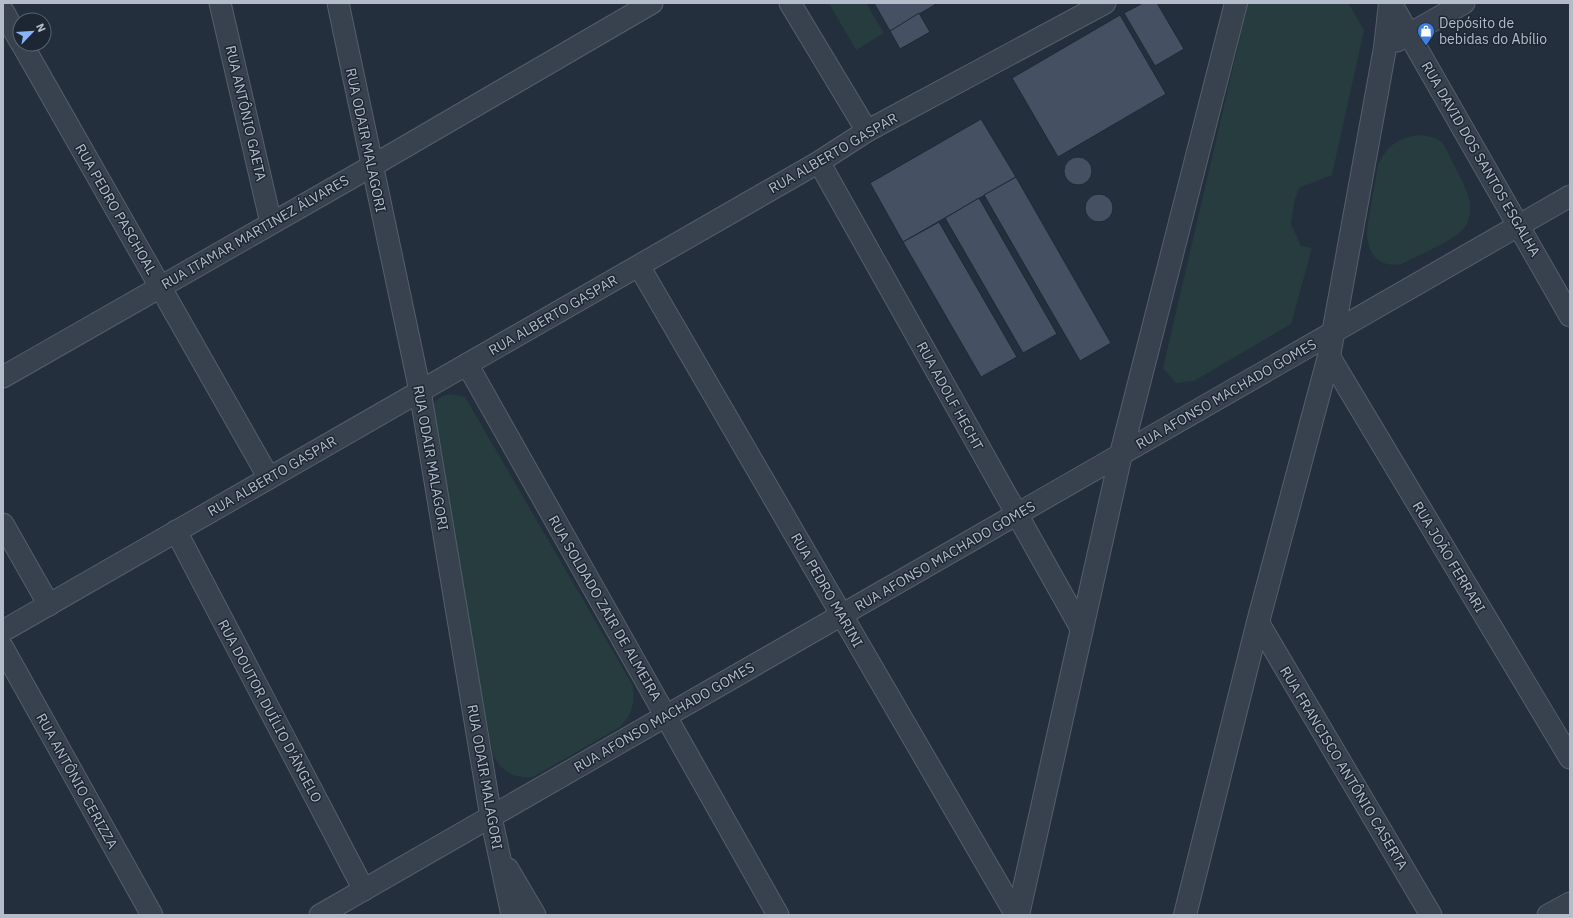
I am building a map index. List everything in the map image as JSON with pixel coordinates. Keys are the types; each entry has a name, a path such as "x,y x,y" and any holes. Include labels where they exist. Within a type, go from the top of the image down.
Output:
{"street":[{"name":"RUA ANTÔNIO GAETA","path":"220,3 271,223"},
{"name":"RUA ODAIR MALAGORI","path":"338,3 420,391 491,817 512,915"},
{"name":"RUA ITAMAR MARTINEZ ÁLVARES","path":"3,377 372,166 652,3"},
{"path":"790,3 867,131"},
{"name":"RUA ALBERTO GASPAR","path":"3,631 818,162 867,131 1105,3"},
{"path":"1017,915 1121,454 1236,3"},
{"path":"1185,915 1258,622 1329,356 1386,48 1391,3"},
{"name":"RUA DAVID DOS SANTOS ESGALHA","path":"1391,3 1570,316"},
{"path":"1386,48 1464,3"},
{"path":"3,11 12,27"},
{"name":"RUA PEDRO PASCHOAL","path":"27,52 269,478"},
{"name":"RUA ADOLF HECHT","path":"818,162 1082,630"},
{"name":"RUA AFONSO MACHADO GOMES","path":"320,915 1570,196"},
{"name":"RUA PEDRO MARINI","path":"638,266 1017,915"},
{"name":"RUA JOÃO FERRARI","path":"1329,356 1570,758"},
{"name":"RUA SOLDADO ZAIR DE ALMEIRA","path":"467,364 778,915"},
{"path":"3,524 49,604"},
{"name":"RUA DOUTOR DUÍLIO D'ÂNGELO","path":"176,532 364,890"},
{"name":"RUA FRANCISCO ANTÔNIO CASERTA","path":"1258,622 1431,915"},
{"name":"RUA ANTÔNIO CERIZZA","path":"3,648 152,915"},
{"path":"499,854 535,915"},
{"path":"1548,915 1570,903"}],"green space":[{"path":"829,3 866,3 884,33 856,50"},
{"path":"1248,3 1348,3 1364,30 1332,175 1299,188 1294,202 1291,224 1301,246 1312,248 1291,324 1194,381 1176,383 1163,368"},
{"path":"1418,135 1434,138 1440,141 1446,148 1468,195 1470,211 1468,220 1464,228 1459,233 1444,243 1401,264 1386,264 1376,258 1372,253 1369,247 1367,232 1378,165 1385,152 1394,144"},
{"path":"450,394 465,397 632,684 634,696 632,707 628,718 620,727 533,777 520,777 509,773 500,766 493,755 430,410 438,399"}],"building":[{"path":"874,3 938,3 890,31"},
{"path":"1143,3 1157,3 1184,49 1155,66 1124,13"},
{"path":"919,13 930,32 900,49 890,31"},
{"path":"1120,15 1166,94 1058,157 1012,78"},
{"path":"981,119 1016,177 903,242 870,183"},
{"path":"1078,157 1088,161 1092,171 1088,181 1078,185 1068,181 1064,171 1068,161"},
{"path":"1016,177 1111,343 1080,361 984,195"},
{"path":"1099,194 1109,198 1113,208 1109,218 1099,222 1089,218 1085,208 1089,198"},
{"path":"979,198 1057,334 1023,353 945,218"},
{"path":"939,222 1017,357 981,377 903,242"}],"place":[{"name":"Depósito de bebidas do Abílio","path":"1426,46"}]}
